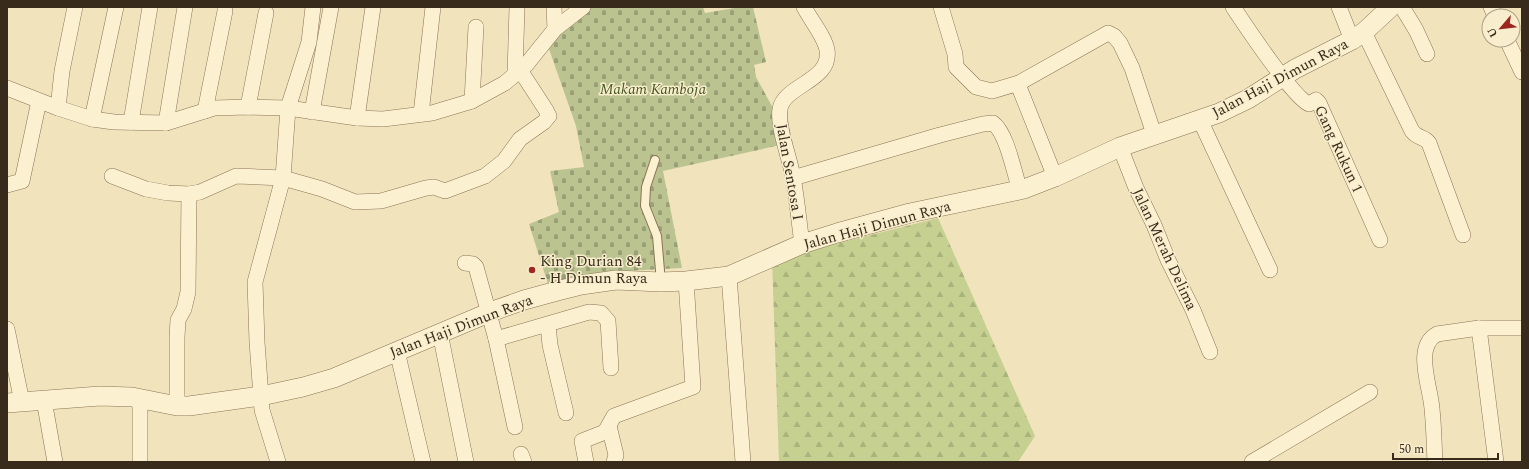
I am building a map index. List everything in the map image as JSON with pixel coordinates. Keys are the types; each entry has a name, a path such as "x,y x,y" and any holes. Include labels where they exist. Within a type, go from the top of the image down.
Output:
{"street":[{"path":"58,108 62,71 75,7"},
{"path":"92,119 116,7"},
{"path":"131,122 150,7"},
{"path":"166,123 185,7"},
{"path":"278,462 262,410 257,342 255,282 283,178 288,108 309,42 313,7"},
{"path":"312,112 331,7"},
{"path":"357,118 373,7"},
{"path":"421,114 433,7"},
{"path":"112,176 146,189 168,193 189,194 200,192 236,176 283,178 316,187 355,202 365,202 387,200 426,188 434,187 445,190 485,176 504,161 520,139 544,122 549,116 518,72 517,7"},
{"path":"554,7 555,29"},
{"path":"7,88 58,108 92,119 114,122 166,123 214,108 248,107 288,108 357,118 383,119 432,113 472,101 505,83 518,72 555,29 583,7"},
{"name":"Jalan Sentosa I","path":"802,244 793,178 780,122 782,103 784,99 821,71 826,62 827,50 804,7"},
{"path":"941,7 954,54 956,67 976,88 992,91 1019,83 1108,33 1114,36 1120,43 1132,68 1154,134"},
{"path":"1232,7 1283,77"},
{"path":"1339,7 1358,36 1412,131 1416,136 1426,140 1429,143 1463,234"},
{"name":"Jalan Haji Dimun Raya","path":"14,402 100,396 140,399 177,406 190,406 261,396 303,387 334,378 397,350 488,313 524,300 581,285 616,280 661,282 686,281 729,276 802,244 880,221 1020,190 1055,177 1120,147 1154,134 1219,113 1248,99 1295,69 1358,36 1392,7"},
{"path":"1402,7 1416,30 1427,54"},
{"path":"205,111 225,10"},
{"path":"248,107 266,13"},
{"path":"472,101 476,27"},
{"path":"1511,48 1522,72"},
{"name":"Gang Rukun 1","path":"1283,77 1303,102 1309,104 1316,100 1319,103 1380,240"},
{"path":"1019,83 1019,87 1055,177"},
{"path":"7,185 22,181 39,101"},
{"path":"1200,120 1270,270"},
{"path":"793,178 983,124 993,123 1003,135 1020,190"},
{"name":"Jalan Merah Delima","path":"1120,147 1136,188 1154,225 1168,260 1193,310 1210,352"},
{"path":"177,406 178,320 184,309 188,292 189,194"},
{"path":"465,262 473,264 476,268 496,339 515,427"},
{"path":"729,276 743,462"},
{"path":"586,462 582,441 605,432 612,417 689,390 693,387 686,281"},
{"path":"496,339 589,312 601,313 608,321 611,368"},
{"path":"548,325 550,345 566,413"},
{"path":"1479,328 1496,462"},
{"path":"1435,462 1432,409 1425,366 1428,342 1437,334 1479,328 1522,328"},
{"path":"7,329 14,402"},
{"path":"440,333 466,462"},
{"path":"397,350 423,462"},
{"path":"1252,462 1370,392"},
{"path":"140,399 140,462"},
{"path":"44,400 55,462"},
{"path":"608,426 616,456 614,462"}],"lane":[{"path":"655,160 646,187 646,206 657,236 661,282"}],"green space":[{"name":"Makam Kamboja","path":"592,7 703,7 705,13 740,7 753,7 766,62 754,65 756,77 779,119 785,144 663,171 682,268 607,272 548,284 529,224 559,212 550,171 584,167 576,126 549,49 562,28"},
{"path":"938,218 1035,436 1018,462 779,462 772,260"}],"place":[{"name":"King Durian 84 - H Dimun Raya","path":"532,270"}]}
